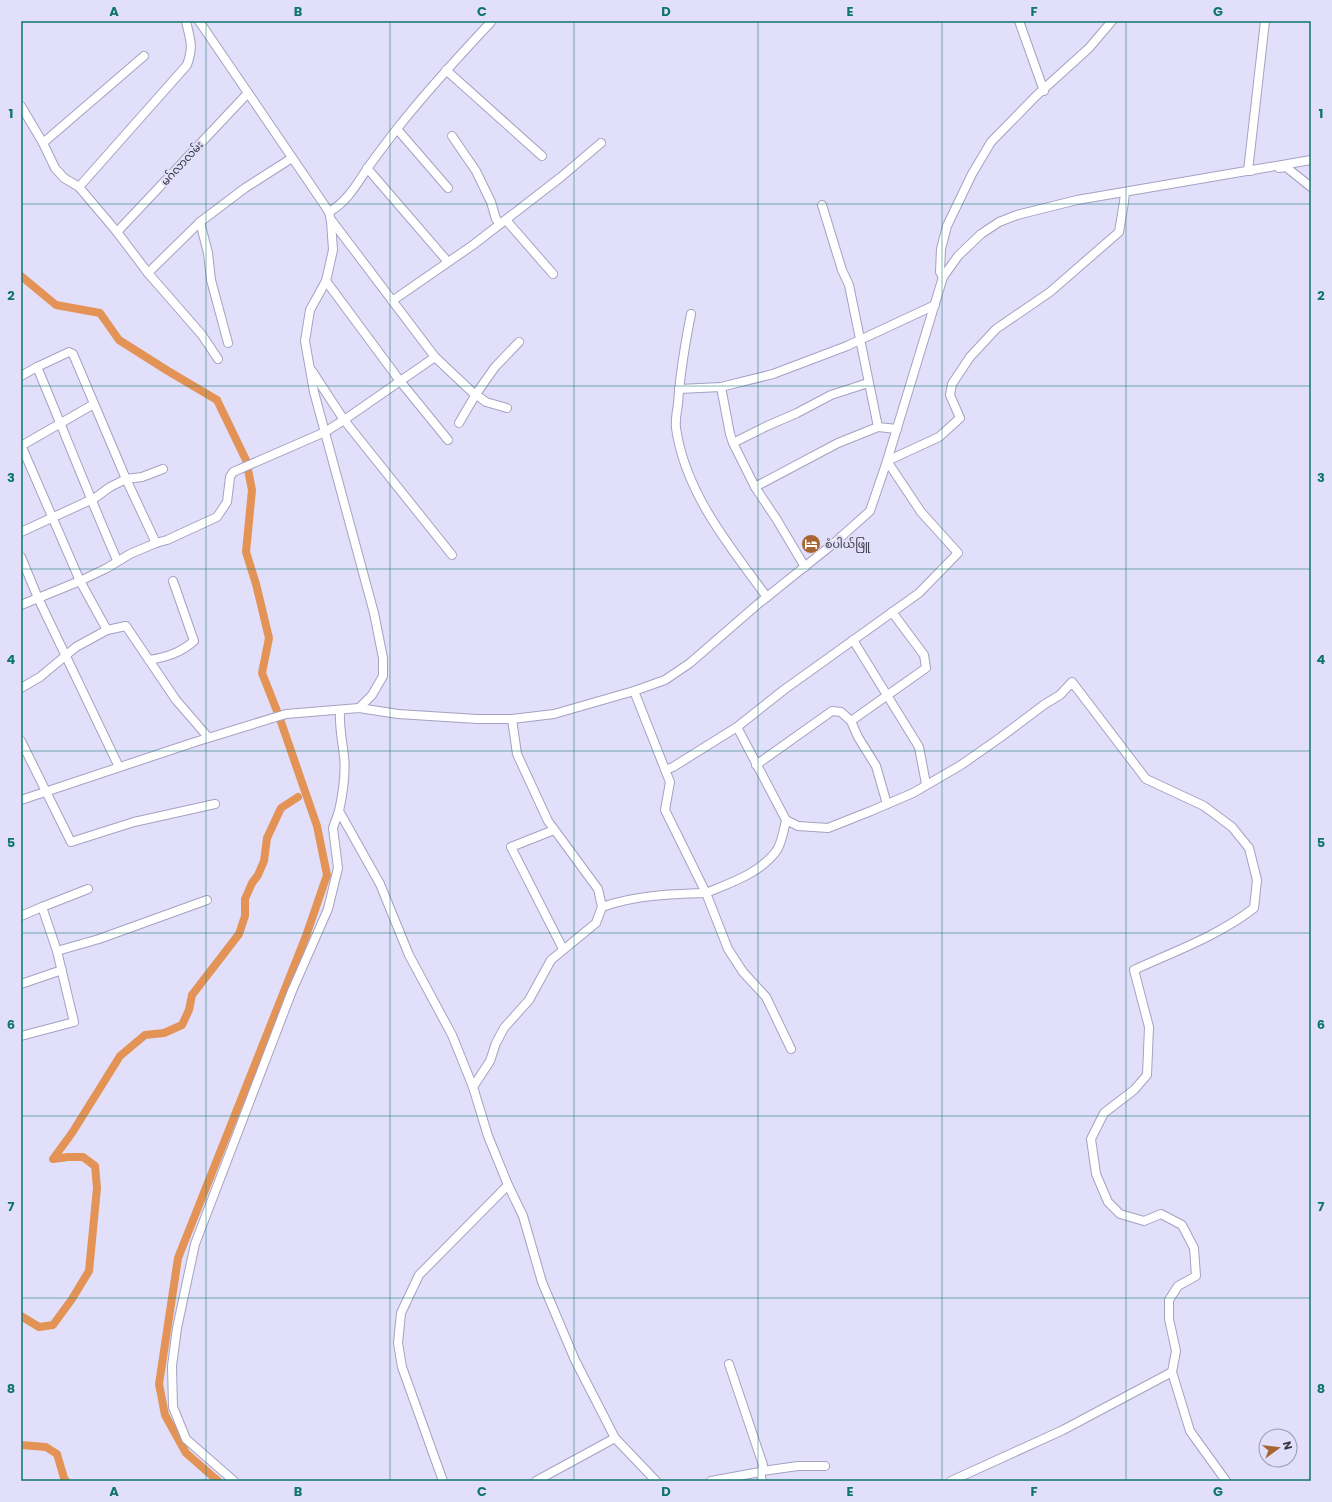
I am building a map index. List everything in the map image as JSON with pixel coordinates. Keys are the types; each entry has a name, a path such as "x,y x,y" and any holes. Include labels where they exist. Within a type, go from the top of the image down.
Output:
{"street":[{"path":"79,187 187,65 191,54 192,43 186,21"},
{"path":"199,21 329,212 333,250 326,281 310,310 305,341 308,367 374,613 383,658 383,676 372,695 359,708"},
{"path":"1019,21 1044,90"},
{"path":"943,277 940,272 941,255 947,226 972,174 991,142 1089,48 1112,21"},
{"path":"1248,171 1265,21"},
{"path":"329,212 338,207 351,192 367,168 397,129 446,70 491,22"},
{"path":"43,143 144,56"},
{"path":"446,70 542,156"},
{"name":"မဂ်လာလမ်း","path":"117,232 248,93"},
{"path":"21,106 56,168 64,178 79,187 117,232 148,273 202,335 218,359"},
{"path":"397,129 448,188"},
{"path":"452,136 476,171 491,202 496,219 503,222 553,274"},
{"path":"392,301 503,222 561,177 601,143"},
{"path":"148,273 200,222 245,188 292,158"},
{"path":"21,800 208,738 286,714 359,708 398,714 512,720 554,714 634,691 664,680 690,663 870,511 897,429 943,277 958,256 980,234 999,222 1017,215 1077,200 1311,160"},
{"path":"367,168 448,262"},
{"path":"1248,171 1286,168 1311,187"},
{"path":"887,461 939,438 960,418 950,395 952,384 970,357 996,328 1050,292 1120,232 1124,192"},
{"path":"822,205 842,270 849,285 878,427"},
{"path":"331,221 435,357 486,402 507,408"},
{"path":"200,222 208,253 211,280 228,343"},
{"path":"326,281 400,381 448,440"},
{"path":"679,388 721,387 773,374 848,346 935,304"},
{"path":"691,314 680,376 676,427 687,468 704,505 730,547 767,597"},
{"path":"459,423 476,394 495,367 519,342"},
{"path":"21,376 36,367 69,352 74,354 126,479 156,542"},
{"path":"21,605 80,581 107,568 117,560 156,542 167,540 217,517 227,502 230,478 233,472 325,432 435,357"},
{"path":"36,367 61,423 90,500 117,560"},
{"path":"308,367 344,420 452,555"},
{"path":"733,443 766,426 797,413 831,395 868,383"},
{"path":"721,387 733,443 755,487 805,567"},
{"path":"94,404 21,446 80,581 107,630"},
{"path":"755,487 838,442 878,427 897,429"},
{"path":"665,770 673,767 737,727 785,689 919,593 958,553 921,512 887,461"},
{"path":"21,532 52,519 90,500 126,479 142,477 163,469"},
{"path":"21,557 38,598 119,767"},
{"path":"149,660 162,658 182,651 194,641 173,581"},
{"path":"851,721 926,668 924,655 892,612"},
{"path":"21,688 40,677 76,647 107,630 126,626 176,700 208,738"},
{"path":"853,640 919,747 926,784"},
{"path":"737,727 786,820 798,826 828,828 887,804 961,765 1002,737 1045,704 1060,695 1072,682 1146,779 1204,806 1232,827 1249,848 1257,880 1254,908 1238,920 1213,934 1134,970 1149,1027 1147,1075 1134,1090 1104,1113 1091,1139 1096,1174 1108,1202 1120,1214 1144,1221 1161,1214 1182,1225 1194,1248 1196,1276 1178,1286 1169,1300 1169,1319 1176,1351 1172,1372 1190,1431 1226,1481"},
{"path":"634,691 670,782 665,810 706,893 728,949 743,972 766,997 791,1049"},
{"path":"234,1481 186,1439 173,1407 172,1366 177,1328 195,1244 292,991 328,909 338,868 333,828 339,811 344,788 344,757 339,724 340,710"},
{"path":"756,765 832,711 841,712 851,721 858,737 876,766 887,804"},
{"path":"473,1087 490,1061 496,1043 504,1028 529,1000 552,960 596,923 602,907 598,890 548,821 517,754 512,720"},
{"path":"21,741 71,842 134,822 215,804"},
{"path":"339,811 380,884 409,955 452,1035 473,1087 488,1136 508,1185 523,1216 542,1282 574,1360 615,1438 656,1481"},
{"path":"602,907 621,900 662,894 706,893 745,876 767,862 777,849 786,820"},
{"path":"554,830 511,846 563,950"},
{"path":"21,916 88,889"},
{"path":"57,951 99,939 207,900"},
{"path":"21,1036 74,1022 57,951 42,907"},
{"path":"21,984 62,970"},
{"path":"443,1481 402,1367 398,1343 401,1313 419,1275 508,1185"},
{"path":"729,1364 763,1465 761,1472 762,1481"},
{"path":"951,1481 1063,1430 1172,1372"},
{"path":"536,1481 615,1438"},
{"path":"711,1481 798,1466 825,1466"}],"waterway":[{"path":"21,276 56,305 100,313 119,340 217,400 246,460 252,490 246,552 256,584 269,638 262,673 277,711"},
{"path":"218,1481 186,1453 165,1415 159,1384 178,1258 306,936 327,875 317,826 280,719"},
{"path":"21,1316 39,1327 53,1325 72,1299 89,1271 97,1188 95,1166 83,1157 53,1159 72,1133 120,1056 145,1035 164,1033 182,1025 189,1010 192,995 239,934 245,916 245,899 264,861 267,838 281,808 298,797"},
{"path":"21,1445 46,1447 57,1454 66,1481"}],"place":[{"name":"စံပါယ်ဖြူ","path":"811,544"}]}
